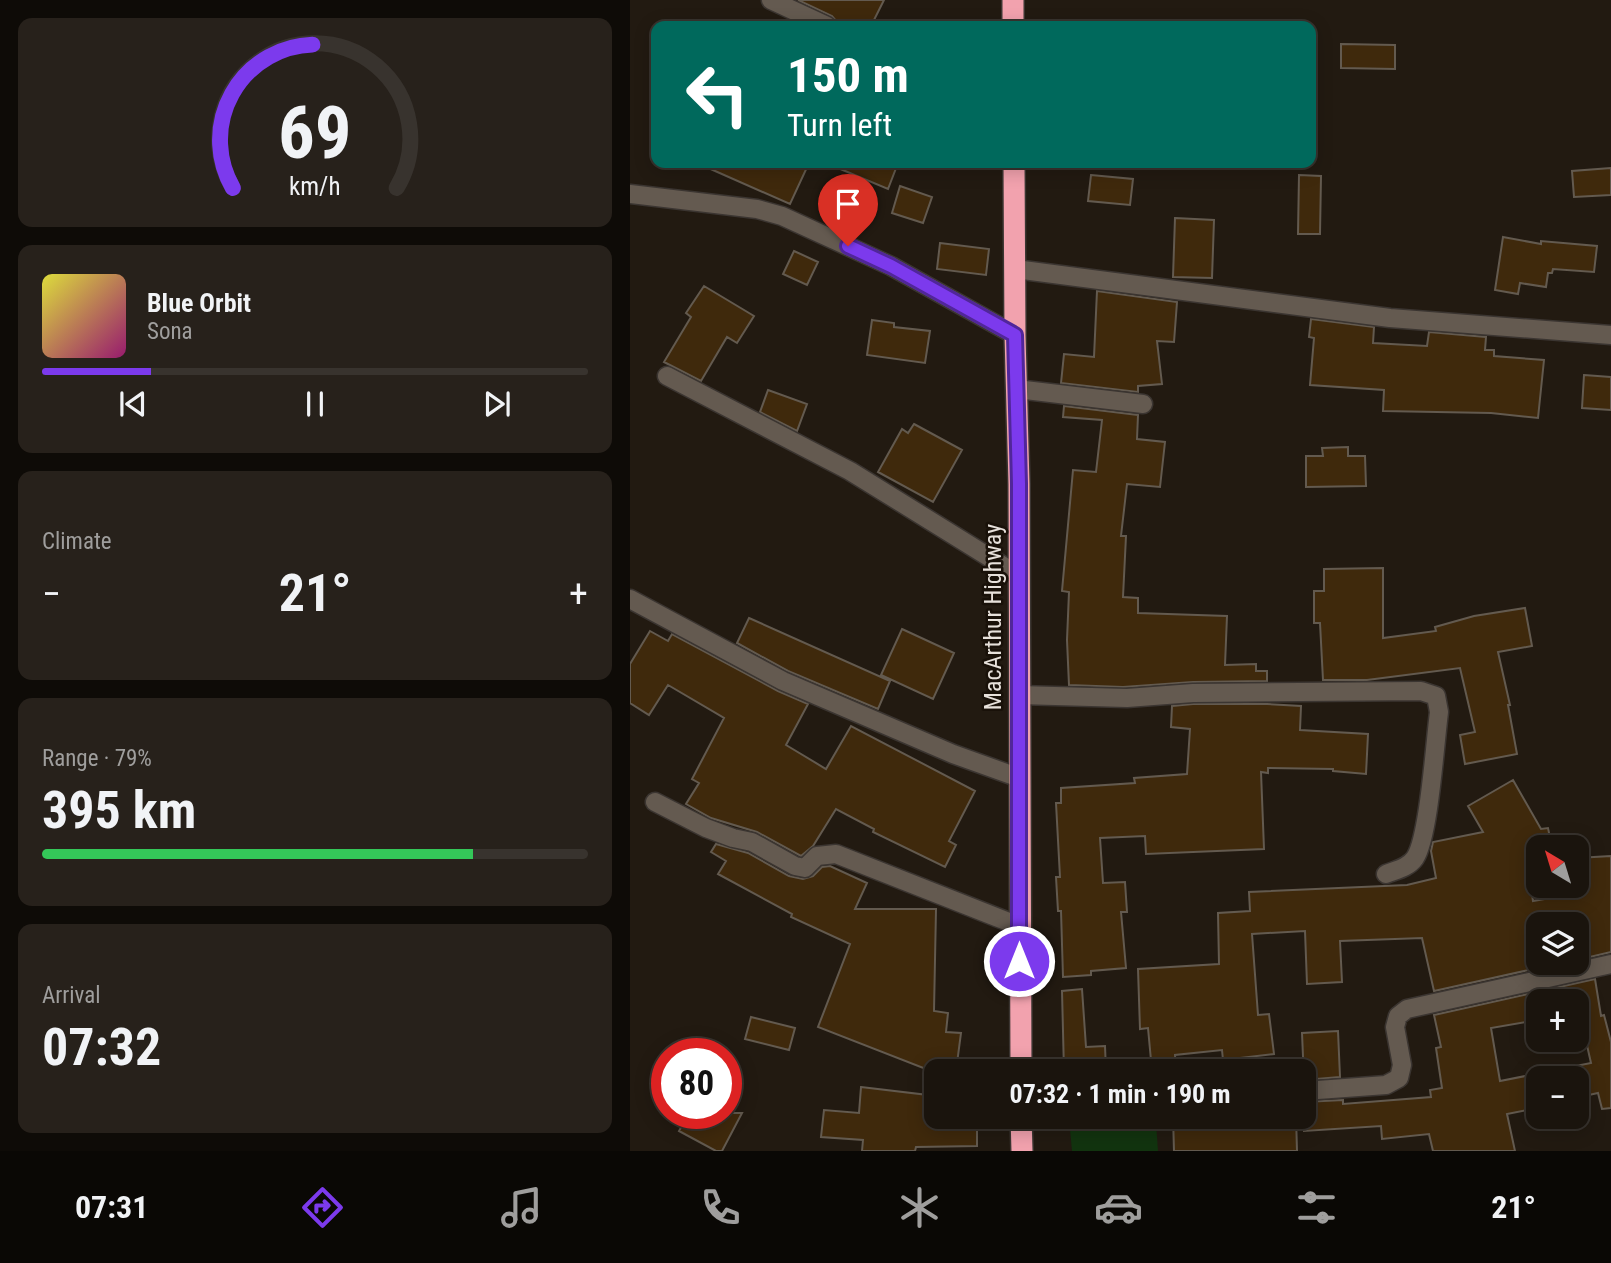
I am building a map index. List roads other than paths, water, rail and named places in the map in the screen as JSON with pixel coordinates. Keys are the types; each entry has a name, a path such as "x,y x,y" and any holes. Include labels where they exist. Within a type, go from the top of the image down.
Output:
{"highway":[{"path":"1013,0 1017,21"},
{"name":"MacArthur Highway","path":"1014,168 1019,484 1021,1059"},
{"path":"1021,1129 1022,1151"}],"street":[{"path":"771,0 816,21"},
{"path":"630,194 757,209 782,216 891,266 1015,335"},
{"path":"1015,269 1390,318 1611,335"},
{"path":"667,376 850,471 1018,575"},
{"path":"1016,389 1143,404"},
{"path":"630,599 783,681 953,754 1020,778"},
{"path":"1019,695 1127,698 1193,693 1421,691 1436,696 1439,712 1423,833 1415,858 1405,867 1386,874"},
{"path":"655,802 706,828 752,842 795,866 804,868 817,856 836,854 1019,926"},
{"path":"1316,1090 1385,1086 1399,1078 1402,1065 1395,1027 1398,1016 1407,1009 1611,964"}]}
